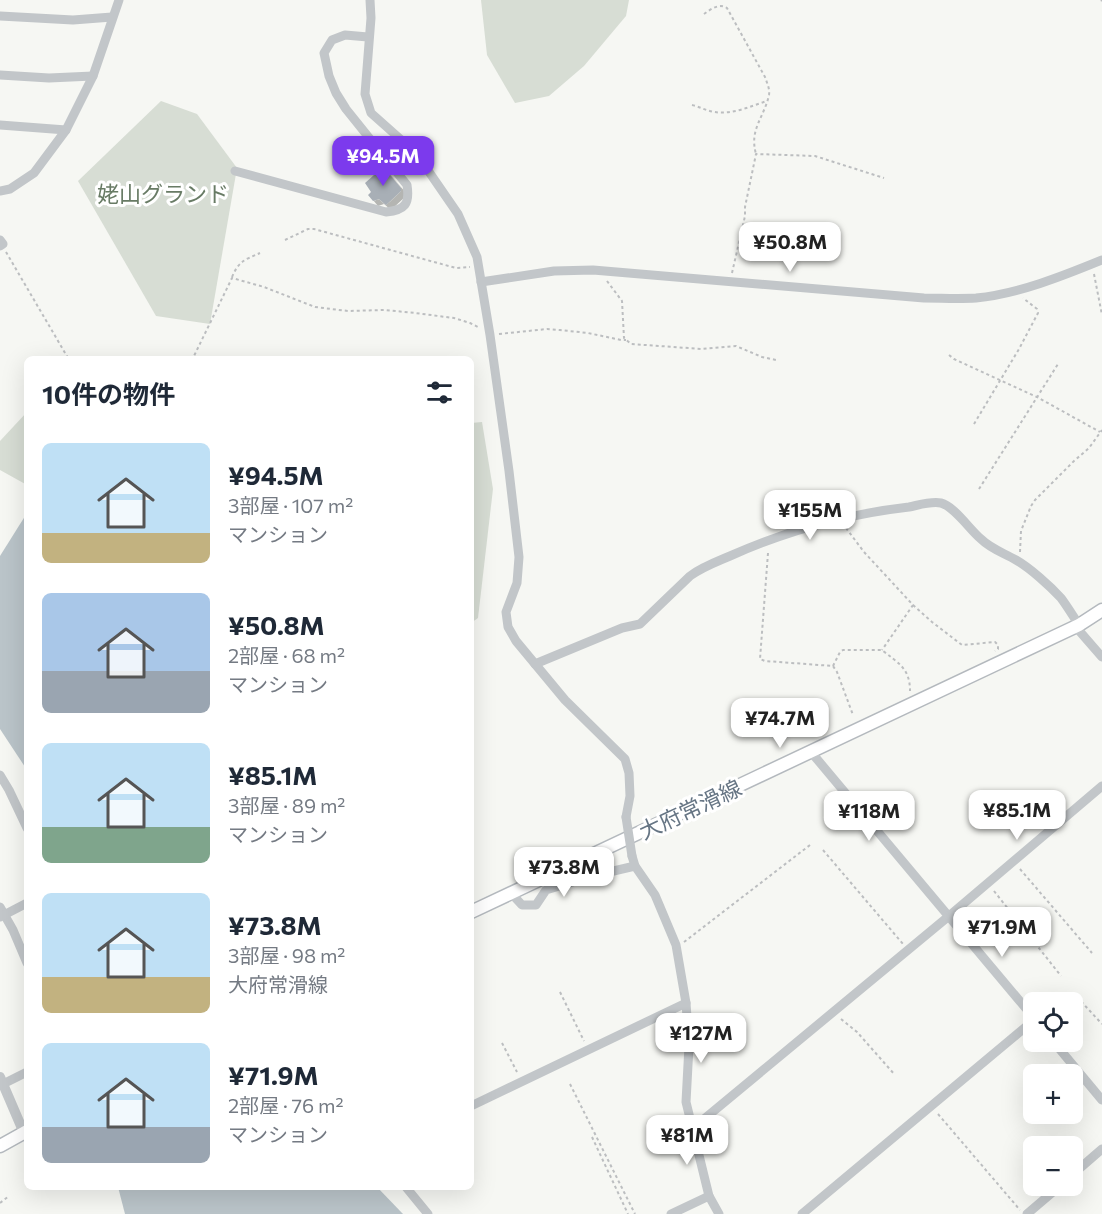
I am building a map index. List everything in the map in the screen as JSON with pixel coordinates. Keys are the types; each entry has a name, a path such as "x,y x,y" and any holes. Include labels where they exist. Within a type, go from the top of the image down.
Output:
{"main road":[{"name":"大府常滑線","path":"474,911 912,704 1077,625 1102,610"},
{"path":"0,1146 24,1133"}],"street":[{"path":"0,191 10,189 34,173 66,130 93,76 119,0"},
{"path":"370,0 371,18 365,94 371,113 416,153 458,214 477,257 509,471 519,557 517,583 506,612 508,627 516,641 565,700 625,759 630,785 626,817 633,861 655,895 676,945 686,1003 689,1046 686,1102 709,1196 719,1214"},
{"path":"0,16 73,20 112,17"},
{"path":"235,171 386,212 397,211 405,206 409,197 407,185 336,93 329,76 324,53 332,40 345,35 368,37"},
{"path":"0,75 49,78 93,76"},
{"path":"0,124 66,130"},
{"path":"481,282 575,270 933,298 975,298 1014,290 1102,260"},
{"path":"535,664 622,628 640,624 698,570 755,545 843,519 882,510 933,503 943,503 990,547 1017,560 1060,597 1077,625 1102,657"},
{"path":"811,752 1023,1006"},
{"path":"0,775 24,822"},
{"path":"692,1129 1102,786"},
{"path":"511,893 522,905 536,905 546,890 633,861"},
{"path":"24,904 2,913 14,930 24,955"},
{"path":"474,1105 686,1003"},
{"path":"802,1214 1023,1028"},
{"path":"1062,1052 1102,1100"},
{"path":"24,1073 1,1081 24,1128"},
{"path":"1083,1165 1102,1149"},
{"path":"408,1190 428,1214"},
{"path":"671,1214 709,1196"},
{"path":"1026,1214 1048,1196"}],"path":[{"path":"704,14 718,6 727,8 769,88 769,96 754,135 753,143 756,154 730,281"},
{"path":"692,105 723,113 767,101"},
{"path":"756,154 815,156 884,178"},
{"path":"285,240 308,229 314,229 456,268 478,266"},
{"path":"0,243 67,356"},
{"path":"193,356 237,265 260,253"},
{"path":"1092,264 1102,315"},
{"path":"603,271 604,278 622,301 626,340"},
{"path":"232,278 277,291 315,307 385,310 462,320 489,332 547,329 588,333 626,340 632,344 702,349 736,346 776,360"},
{"path":"974,424 1038,313 1037,309 1014,290"},
{"path":"949,355 1101,431 1089,448 1030,506 1021,531 1021,548 1017,560"},
{"path":"978,489 1058,364"},
{"path":"843,519 852,538 913,605 932,622 962,645 995,642 998,645 998,649 982,663 983,670"},
{"path":"767,541 760,659 833,666"},
{"path":"882,650 913,605"},
{"path":"833,666 843,650 882,650 901,665 908,674 912,704"},
{"path":"833,666 853,715"},
{"path":"676,945 682,944 810,845"},
{"path":"823,850 908,950"},
{"path":"1013,862 1092,953"},
{"path":"988,883 1061,976"},
{"path":"560,992 589,1049"},
{"path":"1083,1003 1102,1024"},
{"path":"833,1012 857,1032 895,1075"},
{"path":"502,1043 521,1082"},
{"path":"570,1084 635,1214"},
{"path":"932,1106 959,1140 1026,1214"},
{"path":"592,1137 628,1214"},
{"path":"0,1203 9,1196"}],"green space":[{"path":"481,0 629,0 626,16 584,66 549,96 515,103 487,55"},
{"name":"姥山グランド","path":"161,101 197,114 237,168 210,324 156,316 78,181"},
{"path":"24,415 24,483 0,470 0,441"},
{"path":"482,422 493,489 478,618 474,621 474,423"}],"shaded area":[{"path":"24,518 24,765 0,729 0,556"},
{"path":"119,1190 380,1190 403,1214 125,1214"}],"building":[{"path":"383,167 401,188 401,191 386,205 379,199 373,201 368,195 371,192 365,183"}]}
